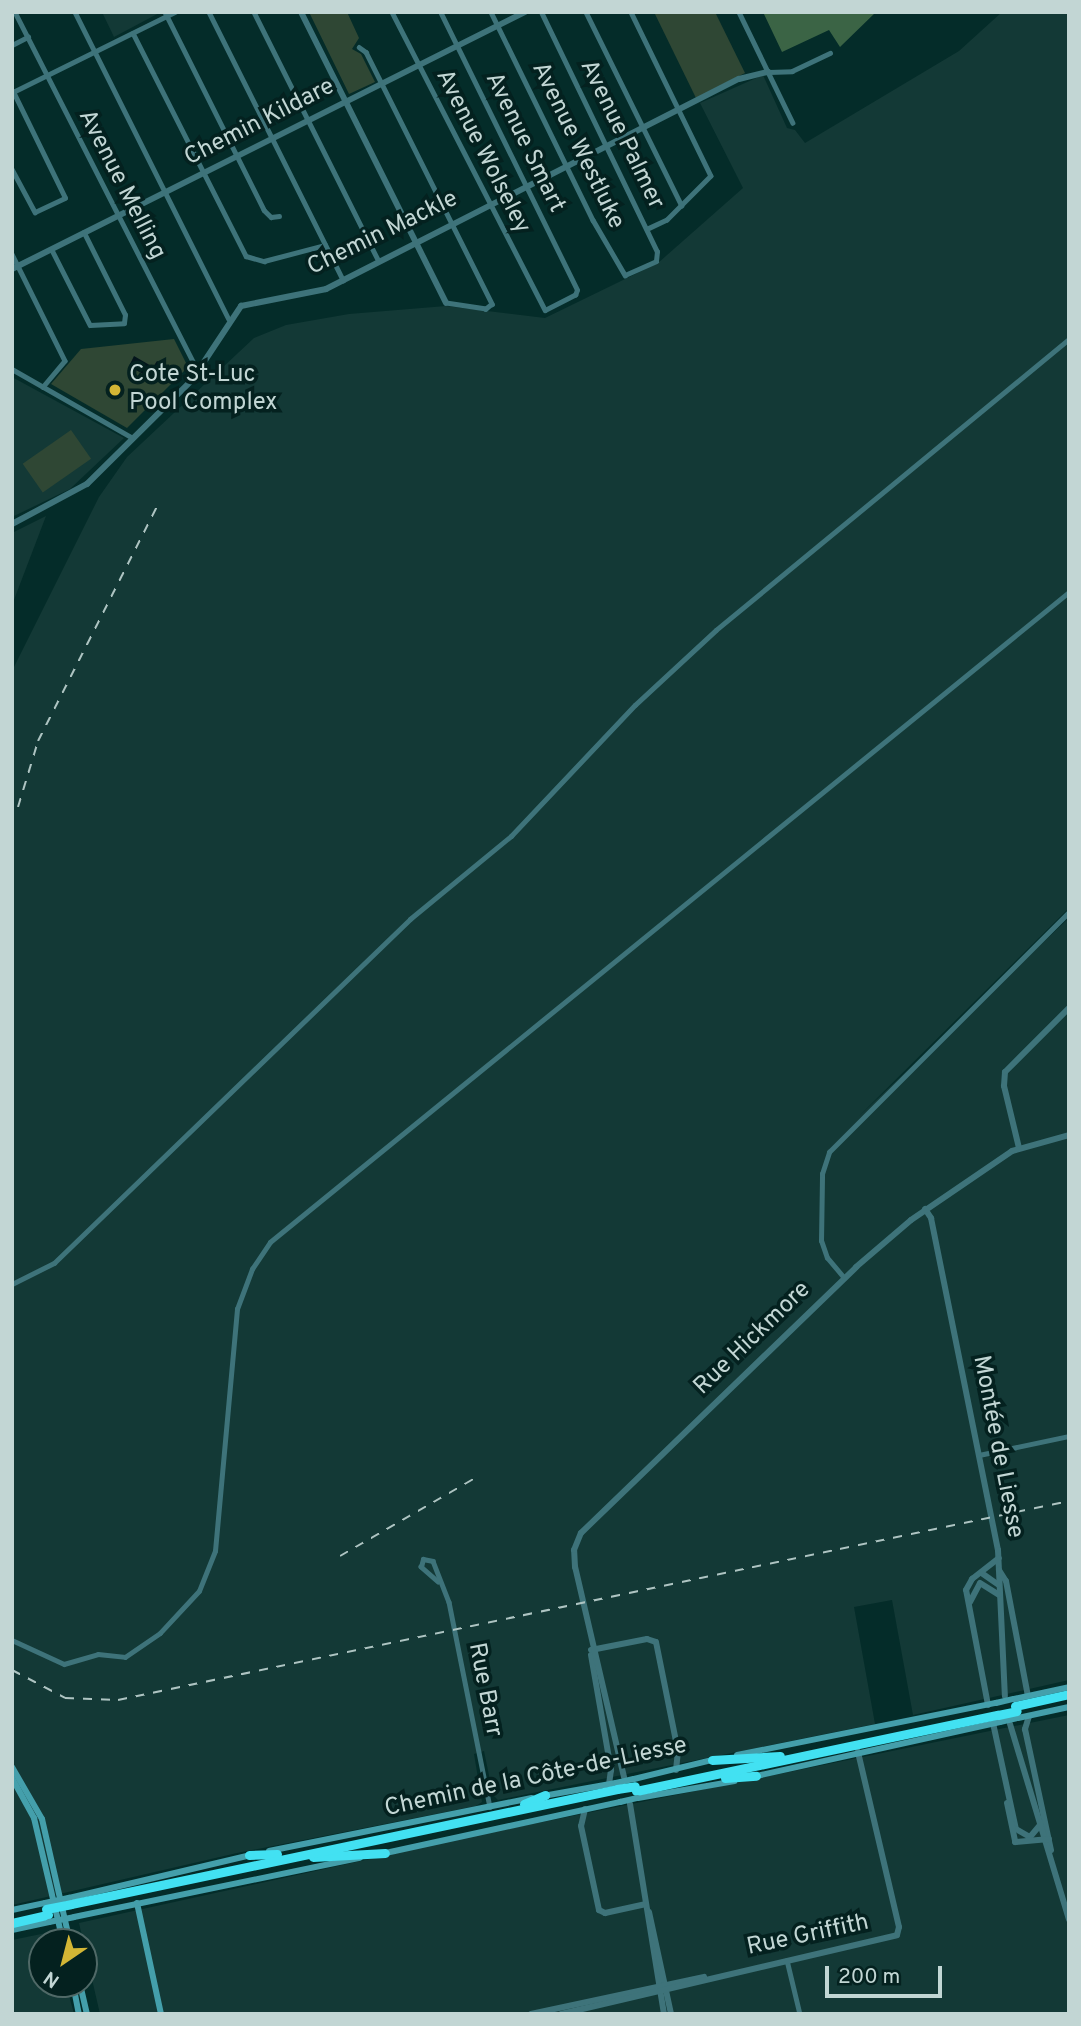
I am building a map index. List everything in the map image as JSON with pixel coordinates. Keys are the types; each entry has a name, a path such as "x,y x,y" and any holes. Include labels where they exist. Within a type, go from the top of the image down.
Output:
{"highway":[{"path":"72,1907 505,1812 616,1790 688,1781 1069,1694"},
{"path":"1016,1708 1069,1700"},
{"path":"636,1789 780,1756 995,1713"},
{"path":"712,1760 780,1756"},
{"path":"688,1781 756,1776"},
{"path":"315,1854 616,1790"},
{"path":"505,1812 545,1795"},
{"path":"249,1855 385,1853"},
{"name":"Chemin de la Côte-de-Liesse","path":"12,1917 72,1907"},
{"name":"Chemin de la Côte-de-Liesse","path":"12,1923 47,1912"}],"main road":[{"path":"1069,1687 1028,1696 1016,1708 1029,1716 1069,1707"},
{"name":"Chemin de la Côte-de-Liesse","path":"636,1789 756,1776 858,1752 995,1713"},
{"name":"Chemin de la Côte-de-Liesse","path":"636,1789 676,1770 712,1760 995,1713"},
{"path":"12,1767 40,1814 68,1928"},
{"path":"12,1778 34,1818 60,1928"},
{"name":"Chemin de la Côte-de-Liesse","path":"72,1907 249,1855 545,1795 616,1790"},
{"name":"Chemin de la Côte-de-Liesse","path":"72,1907 137,1903 385,1853 584,1809 616,1790"},
{"path":"137,1903 161,2014"},
{"name":"Chemin de la Côte-de-Liesse","path":"12,1910 47,1912"},
{"name":"Chemin de la Côte-de-Liesse","path":"12,1930 47,1912"}],"street":[{"name":"Avenue Melling","path":"15,12 199,371"},
{"path":"12,524 76,492 133,438 199,371 229,318 75,12"},
{"path":"12,169 34,212 63,201 65,194 13,92 166,14 175,12"},
{"path":"209,12 342,280"},
{"path":"254,12 378,260"},
{"path":"301,12 446,303 486,309 491,303 382,84 359,47"},
{"name":"Avenue Wolseley","path":"392,12 540,308"},
{"name":"Avenue Smart","path":"440,12 578,290 575,295 548,309 540,308"},
{"name":"Avenue Westluke","path":"491,12 620,272 625,275 643,268"},
{"name":"Chemin Kildare","path":"15,268 525,12"},
{"name":"Avenue Palmer","path":"541,12 648,229 658,258 643,268"},
{"path":"586,12 682,206"},
{"path":"631,12 711,176 682,206 648,229"},
{"path":"740,12 793,123"},
{"path":"166,14 267,215 279,216"},
{"path":"133,33 242,250 251,259 302,254 325,244"},
{"path":"12,45 28,37"},
{"name":"Chemin Mackle","path":"229,318 245,304 321,290 747,75 792,71 830,53"},
{"path":"52,250 90,325 124,323 127,318 84,233"},
{"path":"12,254 15,268 65,363 43,387"},
{"path":"12,1284 54,1263 410,919 512,836 635,705 716,630 1069,339"},
{"path":"12,369 133,438"},
{"path":"12,1640 64,1664 98,1654 125,1657 160,1633 199,1591 215,1550 237,1309 252,1269 270,1242 1069,592"},
{"path":"844,1278 827,1258 821,1241 822,1174 829,1152 1069,912"},
{"path":"1019,1148 1004,1086 1005,1073 1069,1008"},
{"name":"Rue Hickmore","path":"591,1650 574,1561 582,1533 844,1278 925,1209 1019,1148 1069,1135"},
{"name":"Montée de Liesse","path":"925,1209 931,1218 999,1558 1004,1696"},
{"path":"979,1455 1069,1436"},
{"path":"999,1558 968,1584 970,1604 995,1713 1013,1841 1025,1845 1048,1840"},
{"name":"Rue Barr","path":"438,1582 421,1567 423,1559 433,1561 438,1582 450,1605 490,1807"},
{"path":"999,1570 1006,1581 1028,1696"},
{"path":"983,1574 999,1585"},
{"path":"970,1604 972,1590 980,1583 999,1595"},
{"path":"591,1650 655,1641 678,1751 676,1770"},
{"path":"591,1650 624,1777"},
{"path":"591,1650 616,1790"},
{"path":"1029,1716 1024,1727 1051,1859 1069,1919"},
{"path":"1010,1724 1040,1824 1048,1840"},
{"path":"678,1751 688,1766"},
{"name":"Rue Griffith","path":"531,2014 787,1960 899,1932 858,1752"},
{"path":"1005,1783 1019,1833 1032,1836 1040,1824"},
{"path":"630,1804 662,1987 664,2014"},
{"path":"584,1809 581,1826 599,1910 605,1913 646,1904"},
{"path":"570,1812 581,1826"},
{"path":"787,1960 800,2014"},
{"path":"662,1987 671,2014"},
{"name":"Rue Griffith","path":"561,2014 662,1987"}],"shaded area":[{"path":"102,12 161,12 114,37"},
{"path":"1002,12 1069,12 1069,908 858,1117 1069,918 1069,1680 913,1715 892,1600 854,1607 875,1724 498,1800 493,1795 484,1751 474,1754 482,1802 476,1806 237,1853 12,1905 12,671 99,497 127,457 254,338 286,325 349,314 446,306 545,318 658,263 743,188 700,103 763,75 787,128 795,130 805,143 959,51"},
{"path":"134,356 153,367 157,361 164,365 155,381 129,366"},
{"path":"12,377 124,438 70,489 12,517"},
{"path":"46,516 12,605 12,533"},
{"path":"1069,1715 1069,2014 100,2014 96,1998 98,1928 80,1928 79,1923 474,1836"},
{"path":"28,1937 28,1998 70,1998 74,2014 12,2014 12,1940"}],"green space":[{"path":"309,12 347,12 359,38 352,49 361,54 375,82 349,94"},
{"path":"654,12 715,12 745,73 696,98"},
{"path":"763,12 876,12 840,47 829,30 782,52"},
{"path":"174,339 188,367 127,428 51,384 81,349"},
{"path":"71,430 91,459 43,493 23,464"}],"railway":[{"path":"18,807 38,741 159,502"},
{"path":"340,1556 477,1477"},
{"path":"12,1670 65,1698 118,1700 1069,1501"}],"place":[{"name":"Cote St-Luc Pool Complex","path":"115,390"}]}
